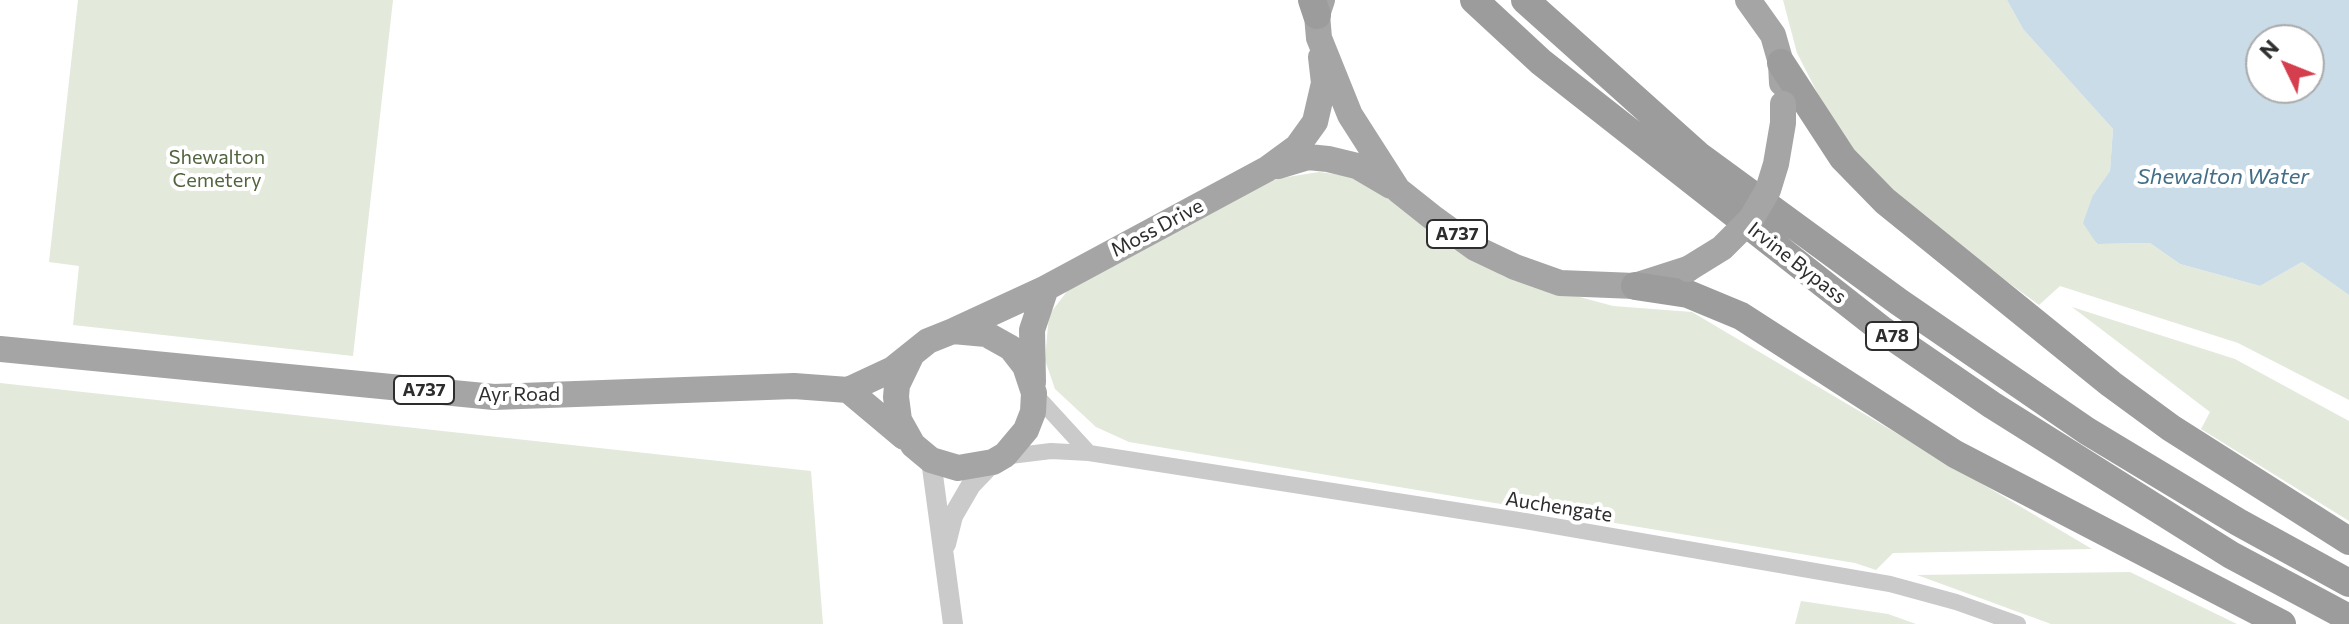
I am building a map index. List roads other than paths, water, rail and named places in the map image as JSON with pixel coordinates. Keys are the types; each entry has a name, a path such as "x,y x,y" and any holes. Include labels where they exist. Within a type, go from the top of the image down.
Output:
{"highway":[{"name":"Irvine Bypass","path":"1474,0 1541,62 1881,329 1992,405 2218,547 2349,618"},
{"name":"Irvine Bypass","path":"1525,0 1698,155 1899,302 2087,431 2238,522 2349,583"},
{"path":"1781,63 1843,158 1885,201 2135,402 2349,541"},
{"path":"1635,286 1688,294 1741,316 1955,454 2282,624"}],"main road":[{"name":"A737","path":"1318,13 1350,115 1398,190 1475,248 1515,267 1560,283 1635,286 1688,269 1722,248 1751,219 1768,190 1783,123 1781,63 1773,35 1748,0"},
{"name":"Moss Drive","path":"953,331 1046,288 1267,169 1297,147 1315,122 1324,83 1318,13"},
{"name":"Moss Drive","path":"1267,169 1308,157 1328,159 1357,166 1398,190"},
{"path":"848,390 922,453 958,468 997,460 1026,430 1033,412 1032,330 1046,288"},
{"name":"A737","path":"911,356 928,341 953,331"},
{"path":"953,331 986,334 1011,348 1025,366 1033,391"},
{"name":"Ayr Road","path":"0,349 494,397 794,386 848,390 884,374 911,356"},
{"path":"911,356 897,385 896,397 899,420 922,453"}],"street":[{"path":"1033,391 1089,453"},
{"name":"Auchengate","path":"997,460 1051,451 1089,453 1525,521 1890,584 1956,602 2018,624"},
{"path":"922,453 943,552 953,624"},
{"path":"943,552 953,516 971,485 997,460"}],"water":[{"name":"Shewalton Water","path":"2007,0 2349,0 2349,295 2302,262 2260,286 2180,264 2150,243 2097,244 2083,223 2093,195 2110,171 2113,129 2023,29"}],"park label":[{"name":"Shewalton Cemetery","path":"217,168"}]}
